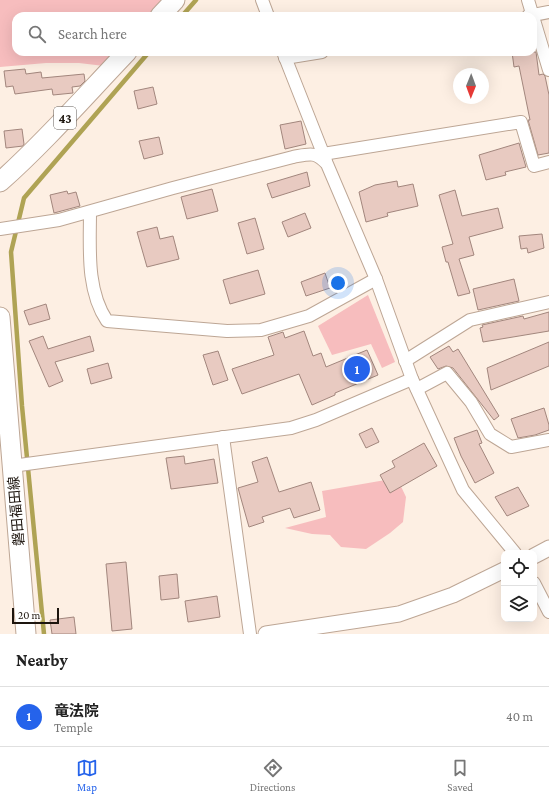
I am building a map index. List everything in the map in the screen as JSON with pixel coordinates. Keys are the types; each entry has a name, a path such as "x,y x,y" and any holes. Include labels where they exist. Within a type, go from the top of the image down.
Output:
{"main road":[{"path":"164,12 175,0"},
{"name":"43","path":"0,182 51,133 123,56"},
{"name":"磐田福田線","path":"0,317 26,634"}],"street":[{"path":"262,0 266,12"},
{"path":"528,0 530,12"},
{"path":"537,15 549,12"},
{"path":"537,36 549,70"},
{"path":"284,56 325,159 376,278 414,384 463,490 513,550"},
{"path":"0,229 59,220 173,188 294,157 310,154 320,156 325,159 521,122 534,166 549,162"},
{"path":"90,212 90,260 95,297 100,312 107,321 227,331 261,330 309,316 376,278"},
{"path":"405,362 470,320 549,302"},
{"path":"12,466 291,428 447,373 471,402 490,434 511,447 549,440"},
{"path":"224,437 250,634"},
{"path":"537,554 549,548"},
{"path":"266,634 399,614 453,595 501,571"},
{"path":"536,586 549,612"}],"shaded area":[{"path":"0,0 163,0 152,12 12,12 12,56 113,56 104,66 79,63 46,63 0,67"},
{"path":"368,295 395,362 382,368 371,344 332,355 318,326"},
{"path":"397,478 406,497 403,522 390,533 366,549 341,547 330,535 312,534 285,528 326,517 322,491"}],"building":[{"path":"513,56 537,56 539,75 543,74 545,76 549,95 549,153 538,155 528,120 530,120 519,66 514,67"},
{"path":"25,69 26,74 41,72 42,78 84,74 85,81 80,86 72,87 73,93 53,95 52,89 15,94 13,86 6,87 4,71"},
{"path":"153,87 157,104 138,109 134,91"},
{"path":"301,121 306,144 285,149 280,125"},
{"path":"22,129 23,146 6,148 4,131"},
{"path":"159,137 163,154 144,159 139,141"},
{"path":"519,143 526,167 505,172 506,175 486,180 479,155"},
{"path":"307,172 310,186 272,198 267,184"},
{"path":"397,181 398,187 413,184 418,206 387,213 388,216 366,222 359,192 375,185"},
{"path":"212,189 218,211 187,219 181,197"},
{"path":"455,190 462,216 498,208 503,228 469,237 474,255 459,259 470,293 458,296 442,247 453,244 439,195"},
{"path":"67,191 68,194 76,192 80,206 54,213 50,195"},
{"path":"305,213 311,228 288,237 282,222"},
{"path":"255,218 264,249 247,254 238,223"},
{"path":"157,227 160,239 173,236 179,259 147,267 137,232"},
{"path":"542,234 544,248 528,253 527,248 521,249 519,236"},
{"path":"258,270 265,294 230,304 223,280"},
{"path":"325,273 330,288 306,296 301,282"},
{"path":"514,279 519,301 478,310 473,289"},
{"path":"46,304 50,319 29,325 24,311"},
{"path":"549,312 549,331 483,342 480,328 483,327 482,325 523,316 524,319"},
{"path":"304,331 313,356 321,353 326,367 367,350 378,375 335,393 335,395 312,405 299,374 242,394 232,369 274,355 268,337 283,332 285,338"},
{"path":"43,336 48,349 90,336 94,351 55,362 63,381 49,387 29,341"},
{"path":"549,342 549,366 491,390 487,368"},
{"path":"449,346 453,352 458,349 499,416 494,420 453,368 446,366 438,369 430,357"},
{"path":"218,351 228,380 213,385 203,355"},
{"path":"108,363 112,378 91,384 87,369"},
{"path":"544,408 549,430 535,435 518,438 511,419"},
{"path":"372,428 379,442 366,448 359,434"},
{"path":"477,430 482,443 479,444 494,473 475,483 461,456 454,438"},
{"path":"424,443 437,466 390,493 380,475 395,467 392,461"},
{"path":"184,456 185,464 214,459 218,483 171,489 166,458"},
{"path":"267,457 279,492 311,482 320,510 294,518 290,508 262,517 264,522 249,527 238,488 258,482 252,462"},
{"path":"518,487 529,506 507,516 495,497"},
{"path":"126,562 132,629 112,631 106,564"},
{"path":"177,574 179,598 161,600 159,576"},
{"path":"217,596 220,617 188,622 185,601"},
{"path":"74,617 76,634 52,634 50,620"}],"waterway":[{"path":"186,12 196,0"},
{"path":"44,634 22,406 11,252 24,198 146,56"}],"place":[{"name":"竜法院","path":"357,369"}]}
